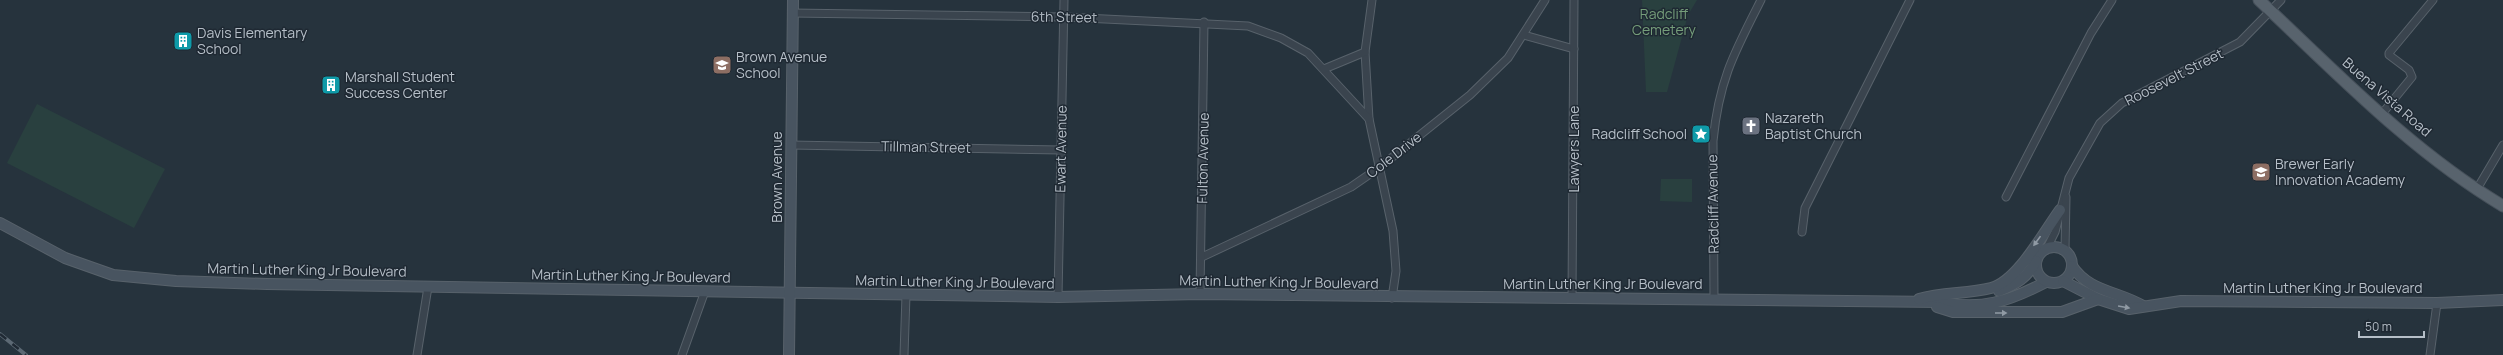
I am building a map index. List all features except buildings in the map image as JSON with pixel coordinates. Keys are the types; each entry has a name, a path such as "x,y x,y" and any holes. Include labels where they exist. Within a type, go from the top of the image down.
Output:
{"main road":[{"name":"Brown Avenue","path":"789,355 793,0"},
{"name":"Buena Vista Road","path":"2259,0 2381,115 2446,168 2503,206"},
{"path":"1906,302 1933,295 1993,288 2006,281 2023,262 2060,210"},
{"name":"Martin Luther King Jr Boulevard","path":"0,223 65,258 113,275 176,281 268,284 705,291 790,294 1058,297 1200,294 1392,298 1714,298 1940,302 1993,293 2010,286 2021,281 2031,271 2036,261"},
{"path":"2053,246 2065,250 2069,254 2072,266 2071,272 2063,281 2051,283 2046,282 2037,273 2036,261 2038,255 2047,248 2053,246"},
{"name":"Martin Luther King Jr Boulevard","path":"2072,266 2078,275 2093,286 2143,306"},
{"name":"Martin Luther King Jr Boulevard","path":"2063,281 2098,299 2129,309 2181,301 2437,303 2503,300"},
{"name":"Martin Luther King Jr Boulevard","path":"1940,302 1961,307 1985,306 2046,282"},
{"name":"Martin Luther King Jr Boulevard","path":"1922,302 1953,312 2039,313 2062,312 2098,299"}],"street":[{"name":"Ewart Avenue","path":"1058,297 1064,0"},
{"path":"1372,0 1365,52 1369,119 1394,231 1396,271 1392,298"},
{"name":"Cole Drive","path":"1202,257 1351,187 1380,167 1470,95 1508,58 1545,0"},
{"name":"Lawyers Lane","path":"1572,298 1574,0"},
{"name":"Radcliff Avenue","path":"1714,298 1713,141 1715,119 1725,72 1733,52 1761,0"},
{"path":"1802,232 1805,208 1910,0"},
{"path":"2006,197 2092,33 2112,0"},
{"name":"Roosevelt Street","path":"2066,193 2069,178 2100,123 2122,103 2240,42 2272,12 2281,0"},
{"path":"2381,115 2412,77 2409,70 2389,55 2389,53 2434,0"},
{"name":"6th Street","path":"792,13 1064,17 1204,22 1248,26 1268,33 1308,53 1369,119"},
{"name":"Fulton Avenue","path":"1200,294 1202,257 1204,22"},
{"path":"1524,35 1574,49"},
{"path":"1324,69 1365,52"},
{"name":"Tillman Street","path":"791,145 1061,150"},
{"path":"2477,189 2503,145"},
{"path":"2047,248 2055,232 2066,193"},
{"path":"2065,250 2066,193"},
{"path":"417,355 428,287"},
{"path":"682,355 705,291"},
{"path":"904,355 906,295"},
{"path":"2430,355 2437,303"}],"green space":[{"name":"Radcliff Cemetery","path":"1642,0 1697,0 1688,15 1667,92 1646,92"},
{"path":"37,104 165,169 134,228 7,163"},
{"path":"1661,179 1692,179 1692,202 1660,201"}],"railway":[{"path":"0,334 26,355"}],"place":[{"name":"Davis Elementary School","path":"183,41"},
{"name":"Brown Avenue School","path":"722,65"},
{"name":"Marshall Student Success Center","path":"331,85"},
{"name":"Nazareth Baptist Church","path":"1751,126"},
{"name":"Radcliff School","path":"1701,134"},
{"name":"Brewer Early Innovation Academy","path":"2261,172"}]}
